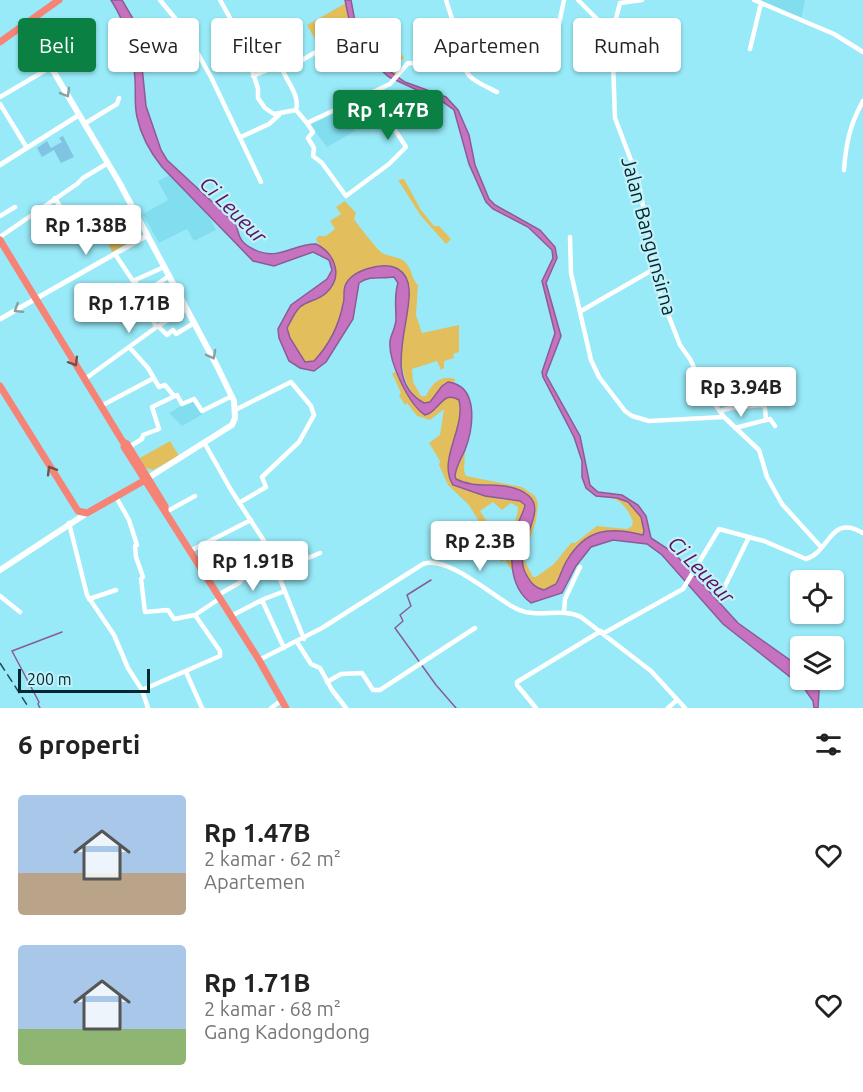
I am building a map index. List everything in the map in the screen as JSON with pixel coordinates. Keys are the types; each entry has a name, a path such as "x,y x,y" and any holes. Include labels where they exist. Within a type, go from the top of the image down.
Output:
{"highway":[{"path":"35,18 59,0"},
{"path":"0,42 18,30"},
{"path":"0,239 146,480 165,506 165,511 259,660 286,708"},
{"path":"0,386 74,508 87,513 146,480"}],"main road":[{"path":"54,72 148,235 231,396 235,410 236,418 232,425 146,480"},
{"path":"70,522 74,508"},
{"path":"0,570 87,513"}],"street":[{"path":"160,0 189,37 226,104 261,182"},
{"path":"220,0 241,39 260,103 269,112 279,115"},
{"path":"446,0 452,18"},
{"path":"560,18 564,0"},
{"path":"578,0 596,18"},
{"name":"Jalan Bangunsirna","path":"616,18 620,3 642,0"},
{"path":"754,0 827,31 863,52"},
{"path":"750,49 761,3"},
{"path":"307,123 360,99 396,79 408,63 413,63"},
{"path":"0,97 42,72"},
{"path":"253,76 263,72"},
{"path":"284,72 295,95 296,110 313,132 308,138 314,148 313,157 322,163 347,196 389,164 406,147 390,122 372,127 360,99"},
{"path":"466,72 497,92"},
{"name":"Jalan Bangunsirna","path":"614,72 615,118 638,179 654,269 662,298 680,345 690,359 705,391 724,417 759,450 767,477 782,504 821,547"},
{"path":"84,124 118,103 119,98"},
{"path":"844,170 846,142 850,126 863,101"},
{"path":"0,104 27,148"},
{"path":"241,136 269,124 279,115 296,110"},
{"path":"0,165 79,115"},
{"path":"0,239 91,172 108,163"},
{"path":"55,198 73,229"},
{"path":"0,216 15,207"},
{"path":"0,319 148,235"},
{"path":"570,237 571,273 594,368 628,414 648,420 675,417 724,417"},
{"path":"115,254 135,281 157,326 167,335 173,330 176,334 194,323"},
{"path":"135,281 165,267"},
{"path":"581,311 654,269"},
{"path":"141,295 169,276"},
{"path":"85,379 157,326 186,309"},
{"path":"130,348 146,365 159,388 165,385 182,404 194,399 202,411 231,396"},
{"path":"102,406 154,378"},
{"path":"235,410 291,382 311,406 314,415 299,442 262,477 266,488 239,503"},
{"path":"126,444 142,440 143,435 159,429 152,408 174,396"},
{"path":"720,411 762,405 765,408 766,420"},
{"path":"735,428 770,419 775,426"},
{"path":"205,444 266,544 304,639"},
{"path":"165,511 195,496"},
{"path":"116,497 129,520 137,545 135,546 136,557 144,577 141,579 145,612 167,609 176,620 195,615 246,576 275,564"},
{"path":"190,550 251,520"},
{"path":"70,522 89,599 114,635 126,663 142,690 148,708"},
{"path":"536,708 517,685 518,682 602,632 685,587 719,529 784,548 806,559 812,557 832,534 845,526 854,527 863,533"},
{"path":"724,588 749,537"},
{"path":"207,578 266,544"},
{"path":"278,571 320,553"},
{"path":"259,660 304,639 429,562 461,574 522,611 578,615 651,671 685,708"},
{"path":"564,613 565,599 580,567"},
{"path":"89,599 116,590"},
{"path":"231,616 285,591"},
{"path":"0,596 20,612"},
{"path":"262,600 284,648"},
{"path":"142,690 186,672 218,657 221,653 195,615"},
{"path":"327,682 341,674 362,673 372,690 380,690 475,628"},
{"path":"297,642 310,663 320,668 346,708"},
{"path":"186,672 202,708"},
{"path":"271,708 282,700"},
{"path":"668,708 677,700"}],"shaded area":[{"path":"111,0 122,0 133,18 120,18"},
{"path":"345,0 351,0 354,18 349,18"},
{"path":"761,0 805,0 801,19 792,15"},
{"path":"346,3 348,18 319,18"},
{"path":"315,20 315,39 307,25"},
{"path":"134,72 143,72 146,106 161,150 167,160 236,224 245,244 262,253 270,254 316,244 323,248 333,260 336,274 331,288 322,296 300,307 287,328 290,338 305,362 314,361 329,341 344,302 345,286 354,275 368,268 384,266 398,269 407,279 409,294 401,353 402,373 409,390 424,403 430,402 448,382 458,385 465,391 470,400 472,420 468,441 456,469 456,479 474,484 512,487 529,496 534,503 535,512 525,543 523,565 532,583 544,590 556,584 573,551 589,537 608,531 643,535 644,531 641,517 628,502 617,498 596,496 586,488 582,477 582,461 574,437 543,377 542,372 555,333 542,281 553,258 552,250 528,227 493,209 486,202 469,164 454,110 443,102 389,77 383,72 391,72 405,82 446,97 458,110 469,135 475,165 489,199 495,205 540,230 555,247 557,258 546,283 561,336 546,375 580,436 590,485 598,492 622,495 638,505 646,516 651,538 674,553 738,623 790,660 790,677 723,624 662,555 647,544 613,540 591,547 576,566 562,593 531,603 523,596 514,578 512,558 514,537 525,505 520,501 485,496 453,485 448,465 459,422 459,400 448,397 425,415 406,392 396,371 390,350 390,341 396,322 398,283 394,277 371,278 359,283 353,319 326,362 314,371 300,368 289,361 279,338 278,329 291,305 327,279 332,270 329,260 313,252 274,266 253,261 162,167 146,144 136,107"},
{"path":"342,109 355,131 327,147 310,125"},
{"path":"170,175 210,218 216,230 194,241 187,229 159,243 143,214 168,200 158,181"},
{"path":"404,179 421,210 434,226 439,226 451,239 446,244 421,216 398,180"},
{"path":"345,201 356,213 354,219 356,222 379,250 401,259 409,267 418,285 416,315 422,333 459,325 459,352 453,354 454,358 444,361 444,368 441,370 437,361 412,369 413,382 421,396 426,396 434,384 441,379 455,379 454,383 445,384 429,403 414,396 404,375 402,359 408,295 406,282 399,270 370,268 350,278 345,287 344,304 336,327 314,361 305,362 290,338 287,328 298,309 324,294 333,285 336,268 316,240 318,236 326,236 335,229 330,221 341,214 336,207"},
{"path":"116,221 128,243 112,252 102,229"},
{"path":"397,372 408,396 436,410 440,403 449,397 459,400 461,421 450,457 450,479 499,499 520,501 525,505 513,539 513,572 505,560 501,562 495,553 482,560 470,544 486,533 469,505 448,485 439,465 440,461 429,443 440,435 444,409 430,420 417,416 407,403 405,405 399,395 401,393 392,373","holes":["493,502 502,510 511,503 518,507 512,526 498,538 480,511"]},
{"path":"193,399 203,414 182,426 169,413"},
{"path":"170,441 179,456 153,470 145,468 140,458"},
{"path":"465,450 464,471 466,476 522,487 535,496 538,503 536,521 523,558 533,577 554,564 571,543 575,543 597,526 627,529 632,526 633,522 625,507 619,501 611,498 624,501 636,509 643,521 643,535 608,531 589,537 573,551 556,584 543,589 538,588 526,577 520,560 533,521 532,500 515,488 475,484 456,479 456,468"},
{"path":"805,690 818,690 818,708 814,708 813,701"}],"building":[{"path":"63,136 74,157 61,163 54,150 42,157 37,148 47,141 51,148 62,142 59,138"}],"waterway":[{"path":"431,580 407,595 411,606 400,615 403,621 395,628 436,685 456,708"},
{"path":"40,708 12,651 62,632"}],"railway":[{"path":"0,663 29,708"}],"water label":[{"name":"Ci Leueur","path":"233,210"},
{"name":"Ci Leueur","path":"701,570"}]}
